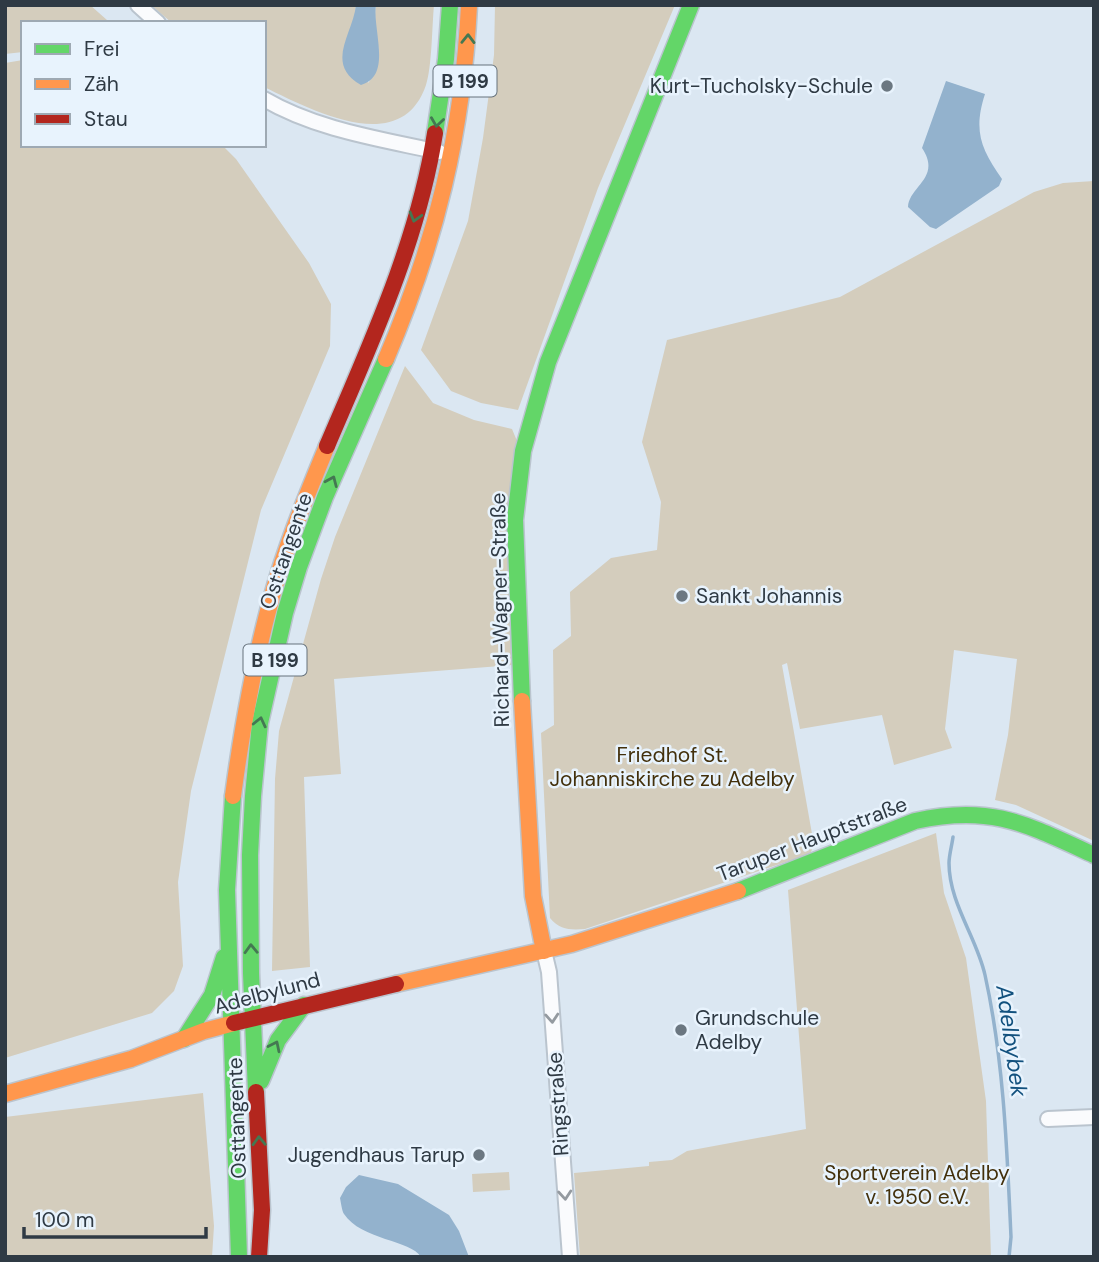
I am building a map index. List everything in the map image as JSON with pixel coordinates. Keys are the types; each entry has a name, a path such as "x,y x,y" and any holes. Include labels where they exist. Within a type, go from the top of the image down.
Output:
{"main road":[{"name":"Osttangente","path":"239,1257 227,890 231,811 242,731 272,596 302,506 383,313 414,223 432,150 446,59 450,5"},
{"name":"Osttangente","path":"259,1257 262,1210 249,892 251,813 258,733 288,601 318,514 401,324 434,231 454,155 468,61 469,5"},
{"name":"Richard-Wagner-Straße","path":"544,951 533,896 524,761 515,520 523,451 548,362 691,5"},
{"name":"Taruper Hauptstraße","path":"544,951 720,898 915,821 940,814 963,812 993,815 1023,824 1094,855"},
{"path":"184,1039 212,995 229,937"},
{"name":"Adelbylund","path":"5,1094 131,1059 254,1017 544,951"},
{"path":"257,1094 273,1047 304,1005"}],"street":[{"path":"138,5 156,21"},
{"path":"266,100 340,130 454,155"},
{"name":"Ringstraße","path":"544,951 549,972 570,1257"},
{"path":"1048,1119 1094,1117"}],"green space":[{"path":"5,5 90,5 107,20 21,21 21,52 5,54"},
{"path":"151,5 356,5 355,17 368,83 374,74 378,55 376,5 434,5 431,57 426,85 414,107 397,120 376,124 329,116 266,88 266,21 170,21"},
{"path":"495,5 675,5 598,188 518,410 481,403 451,391 421,350 468,221 494,55"},
{"path":"21,60 21,147 224,147 236,159 309,263 331,304 330,346 261,510 191,791 178,882 183,966 174,991 152,1013 5,1058 5,63"},
{"name":"Friedhof St. Johanniskirche zu Adelby","path":"1094,181 1094,841 1016,805 995,800 1008,735 1017,659 954,650 945,729 952,748 894,765 882,715 800,729 787,663 782,665 814,845 810,854 585,929 570,929 558,925 550,918 541,733 554,725 553,650 571,636 570,592 611,558 657,550 661,502 642,442 667,340 840,297 1034,192 1063,183"},
{"path":"405,366 433,403 474,420 512,429 517,441 512,665 334,679 341,774 304,777 310,967 272,971 275,779 279,731 335,537"},
{"name":"Sportverein Adelby v. 1950 e.V.","path":"936,833 944,893 966,958 986,1101 991,1257 580,1257 574,1173 649,1166 649,1162 672,1160 687,1151 806,1129 788,890"},
{"path":"203,1093 214,1226 212,1257 5,1257 5,1117"},
{"path":"509,1172 510,1190 473,1192 472,1174"}],"water":[{"path":"356,5 376,5 379,51 376,72 371,80 361,85 350,77 342,58"},
{"path":"946,81 985,94 981,107 981,139 1002,179 999,186 936,229 930,227 908,207 913,193 927,174 927,158 922,148"},
{"path":"359,1175 398,1184 449,1215 459,1231 469,1257 421,1257 416,1251 373,1235 352,1223 343,1213 340,1198 346,1187"}],"waterway":[{"name":"Adelbybek","path":"953,837 949,860 950,878 958,906 981,961 997,1040 1008,1171 1011,1237 1009,1257"}],"traffic: fast":[{"path":"435,133 446,59 450,5"},
{"path":"522,701 515,520 523,451 548,362 691,5"},
{"path":"256,1092 250,855 260,723 285,613 299,567 325,497 386,359"},
{"path":"233,796 227,890 239,1257"},
{"path":"738,891 915,821 942,816 987,816 1008,820 1048,834 1094,855"},
{"path":"184,1039 212,995 224,957"},
{"path":"261,1081 278,1040 304,1005"}],"traffic: slow":[{"path":"386,359 419,272 444,186 461,97 469,5"},
{"path":"233,796 249,695 272,596 290,539 327,446"},
{"path":"522,701 533,896 544,951"},
{"path":"396,984 572,944 738,891"},
{"path":"5,1094 131,1059 204,1031 234,1023"}],"traffic: jam":[{"path":"327,446 376,331 405,253 417,214 435,133"},
{"path":"234,1023 396,984"},
{"path":"256,1092 262,1210 259,1257"}],"place":[{"name":"Kurt-Tucholsky-Schule","path":"887,86"},
{"name":"Sankt Johannis","path":"682,596"},
{"name":"Grundschule Adelby","path":"681,1030"},
{"name":"Jugendhaus Tarup","path":"479,1155"}]}
